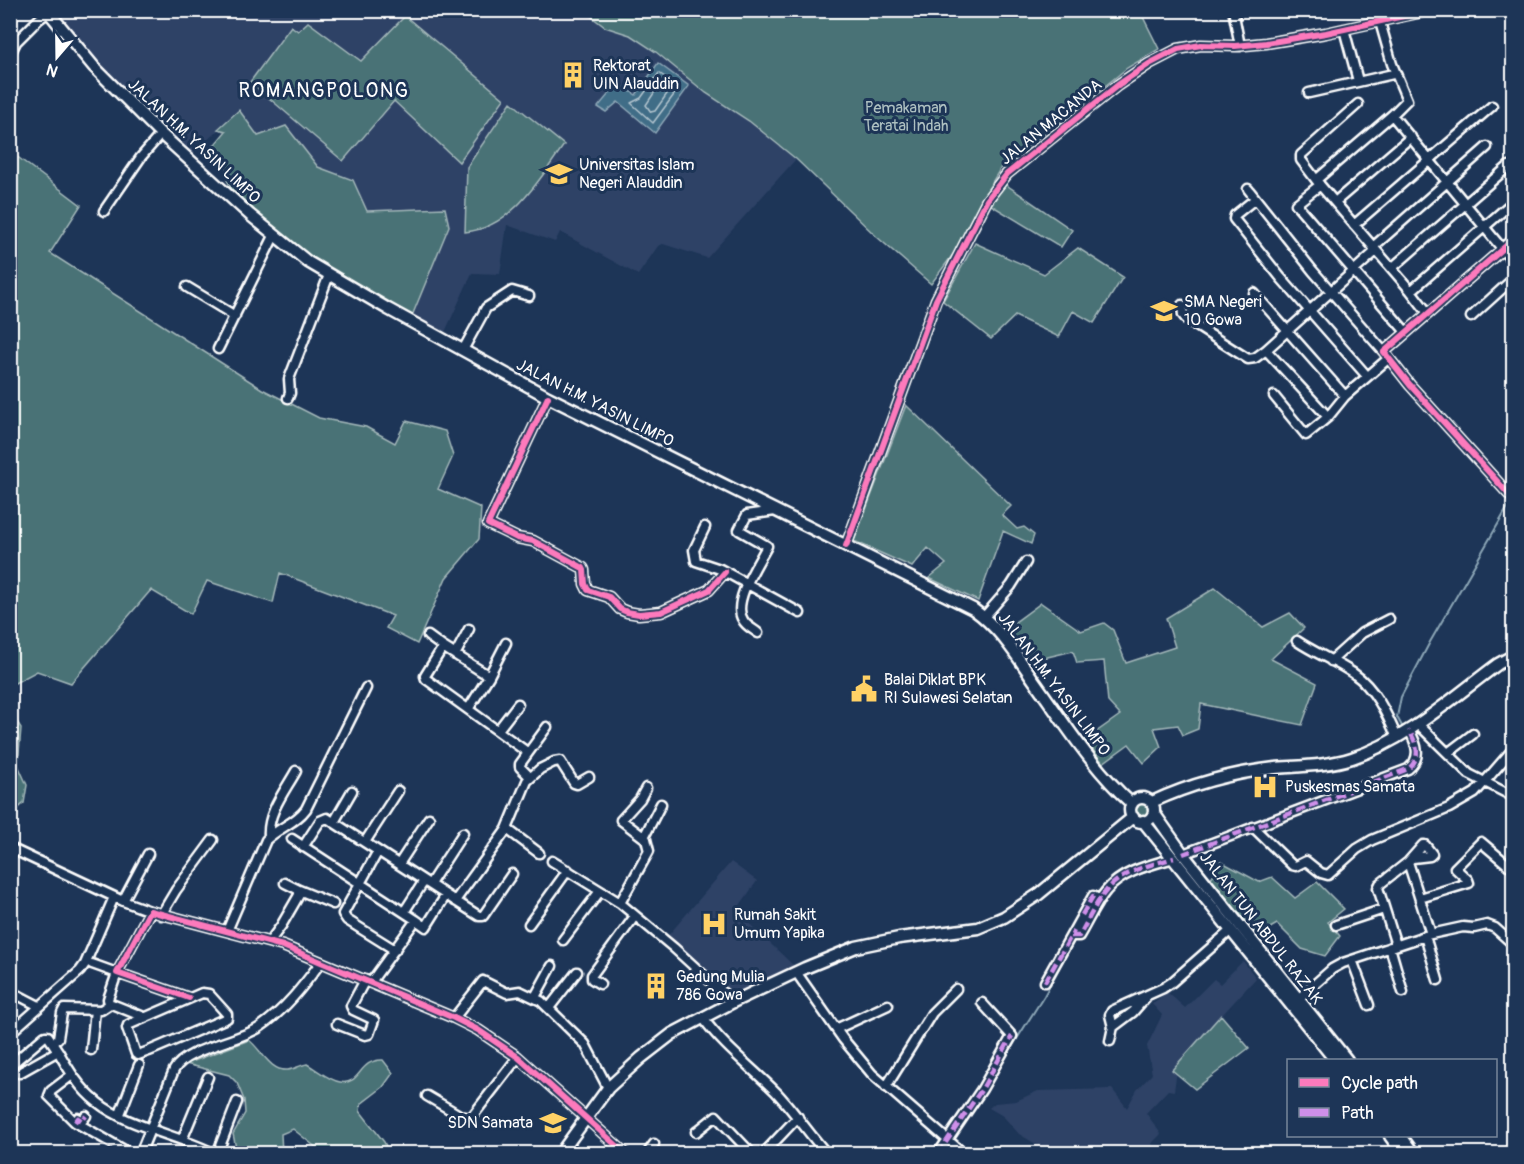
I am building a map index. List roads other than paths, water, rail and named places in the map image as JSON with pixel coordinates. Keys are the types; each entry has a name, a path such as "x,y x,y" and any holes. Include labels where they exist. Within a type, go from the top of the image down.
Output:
{"main road":[{"name":"JALAN H.M. YASIN LIMPO","path":"49,11 94,67 162,134 274,236 329,275 548,397 961,602 984,617 1008,644 1092,761 1118,792 1132,804"},
{"path":"560,1154 608,1088 657,1044 733,1002 796,972 868,943 978,928 990,923 1028,902 1138,819 1150,819 1153,808 1194,784 1239,774 1317,765 1352,758 1407,732 1498,664 1514,655"},
{"path":"1138,819 1130,811 1135,800 1142,798 1153,808"},
{"name":"JALAN TUN ABDUL RAZAK","path":"1153,808 1179,856 1334,1059"},
{"name":"JALAN TUN ABDUL RAZAK","path":"1138,819 1179,856"},
{"name":"JALAN TUN ABDUL RAZAK","path":"1236,933 1298,999 1346,1059"},
{"path":"1391,1137 1403,1154"},
{"path":"1402,1137 1414,1154"}],"street":[{"path":"1237,10 1234,15 1240,46"},
{"name":"JALAN MACANDA","path":"846,546 936,300 979,216 1007,174 1149,64 1169,52 1186,47 1240,46 1344,29 1431,10"},
{"path":"10,54 16,42 49,11"},
{"path":"1380,22 1392,63 1407,98 1405,104 1296,204 1406,332"},
{"path":"1344,29 1358,81"},
{"path":"10,33 15,37 16,42"},
{"path":"1309,93 1393,74"},
{"path":"1359,104 1301,155 1302,162 1428,313"},
{"path":"1354,225 1492,106"},
{"path":"1392,115 1514,263"},
{"path":"104,211 141,157 162,134"},
{"path":"1335,202 1411,137"},
{"path":"1182,305 1183,315 1187,321 1248,359 1256,358 1354,272 1375,249 1487,147"},
{"path":"1392,268 1509,166"},
{"path":"1248,189 1415,392 1510,497"},
{"path":"1255,199 1235,215 1234,219 1281,278 1367,376"},
{"path":"1411,291 1514,201"},
{"path":"218,349 274,236"},
{"path":"1274,396 1305,435 1328,417 1406,332 1514,239"},
{"path":"288,398 289,378 329,275"},
{"path":"1471,316 1514,278"},
{"path":"187,287 235,316"},
{"path":"463,350 486,308 512,291 530,296"},
{"path":"1254,292 1345,396"},
{"path":"1266,350 1328,417"},
{"path":"548,397 488,524 517,538 533,541 583,568 588,590 609,597 620,609 627,612 651,614 661,612 709,590 725,572"},
{"path":"758,633 742,619 740,612 747,583 767,546 739,530 747,514 775,511"},
{"path":"705,527 696,543 694,559 699,564 725,572 800,613"},
{"path":"984,617 1011,586 1026,562"},
{"path":"1331,661 1362,633 1389,619"},
{"path":"455,655 469,629"},
{"path":"428,636 489,676"},
{"path":"1045,982 1097,898 1122,877 1408,769 1413,765 1417,754 1416,742 1389,718 1374,693 1355,674 1296,641"},
{"path":"470,708 506,643"},
{"path":"443,647 426,677 527,753"},
{"path":"227,931 262,848 269,836 298,818 306,809 366,688"},
{"path":"498,730 518,704"},
{"path":"530,777 520,766 547,727"},
{"path":"1407,732 1448,753 1468,774 1484,784 1514,797"},
{"path":"1448,753 1473,734"},
{"path":"1253,827 1292,865 1296,866 1306,861 1321,873 1328,875 1372,840 1396,828 1449,808 1475,792 1514,748"},
{"path":"455,901 507,829 530,777 540,769 560,761 574,783 577,784 589,777"},
{"path":"269,836 272,816 296,771"},
{"path":"620,903 649,851 646,839 621,820 640,799 646,788"},
{"path":"334,822 352,791"},
{"path":"365,842 398,791"},
{"path":"644,837 661,804"},
{"path":"303,847 322,819 327,818 479,916 483,916 512,874"},
{"path":"399,864 429,818"},
{"path":"507,829 539,853"},
{"path":"404,912 463,833"},
{"path":"292,839 426,927 446,896"},
{"path":"161,915 176,890 213,840"},
{"path":"1455,887 1455,868 1482,842 1514,870"},
{"path":"10,848 118,899 161,915 270,942 454,1018 478,1030 518,1057 626,1154"},
{"path":"378,851 343,912 344,917 395,950"},
{"path":"10,1033 80,971 118,899 148,854"},
{"path":"1403,992 1378,886 1410,860 1438,980"},
{"path":"552,861 620,903 733,1002"},
{"path":"1420,898 1469,882 1455,868"},
{"path":"530,924 568,870"},
{"path":"285,883 333,904"},
{"path":"270,942 299,895 299,890"},
{"path":"563,940 600,891"},
{"path":"1336,925 1384,909"},
{"path":"110,1004 108,999 117,973 150,911"},
{"path":"600,984 592,979 592,975 635,915"},
{"path":"337,1024 365,1035 369,1034 374,1020 353,1010 351,1006 416,920"},
{"path":"1298,999 1332,969 1352,960 1428,935 1463,927 1474,928 1490,925 1514,945"},
{"path":"1110,1041 1113,1027 1110,1018 1112,1011 1172,982 1236,933"},
{"path":"1352,960 1369,1005"},
{"path":"140,1154 179,1061 250,1033 261,1026 293,997 321,962"},
{"path":"92,964 189,998"},
{"path":"535,996 552,966"},
{"path":"549,1008 577,972"},
{"path":"796,972 866,1068 964,1154"},
{"path":"454,1018 483,981 507,993 520,991 535,996 585,1044 608,1088"},
{"path":"886,1087 932,1013 956,989"},
{"path":"10,991 39,1006"},
{"path":"204,993 209,994 227,1018 137,1055 127,1027 129,1023 189,998 204,993"},
{"path":"1113,1027 1133,1012 1148,995"},
{"path":"938,1154 949,1142 982,1089 1012,1035 982,1003"},
{"path":"58,1038 63,1010 104,1009 110,1004"},
{"path":"110,1004 144,1017"},
{"path":"836,1029 888,1005"},
{"path":"91,1050 95,1010"},
{"path":"703,1018 720,1041 747,1063 798,1117 827,1154"},
{"path":"12,1064 45,1036 48,1036 72,1075 97,1102 150,1128 216,1154 237,1102"},
{"path":"19,1073 58,1051"},
{"path":"427,1096 460,1116 471,1118 501,1076 518,1057"},
{"path":"120,1114 140,1065"},
{"path":"72,1075 49,1095 75,1122 131,1154"},
{"path":"182,1140 208,1077"},
{"path":"75,1122 78,1118 82,1121 86,1116"},
{"path":"696,1132 716,1116 752,1154"},
{"path":"763,1154 798,1117"},
{"path":"647,1154 654,1144"}],"water":[{"path":"658,63 689,86 655,133 618,102 606,112 598,107 618,83 636,95"}],"waterway":[{"path":"1403,728 1397,717 1401,697 1512,500"},
{"path":"1340,799 1405,774"},
{"path":"1125,880 1161,866"},
{"path":"1003,1061 1044,996 1075,939"}],"place":[{"name":"Rektorat UIN Alauddin","path":"573,75"},
{"name":"Universitas Islam Negeri Alauddin","path":"559,174"},
{"name":"SMA Negeri 10 Gowa","path":"1164,311"},
{"name":"Balai Diklat BPK RI Sulawesi Selatan","path":"864,689"},
{"name":"Puskesmas Samata","path":"1265,787"},
{"name":"Rumah Sakit Umum Yapika","path":"714,924"},
{"name":"Gedung Mulia 786 Gowa","path":"656,986"},
{"name":"SDN Samata","path":"553,1123"}],"district":[{"name":"ROMANGPOLONG","path":"324,90"}],"park label":[{"name":"Pemakaman Teratai Indah","path":"906,117"}]}
